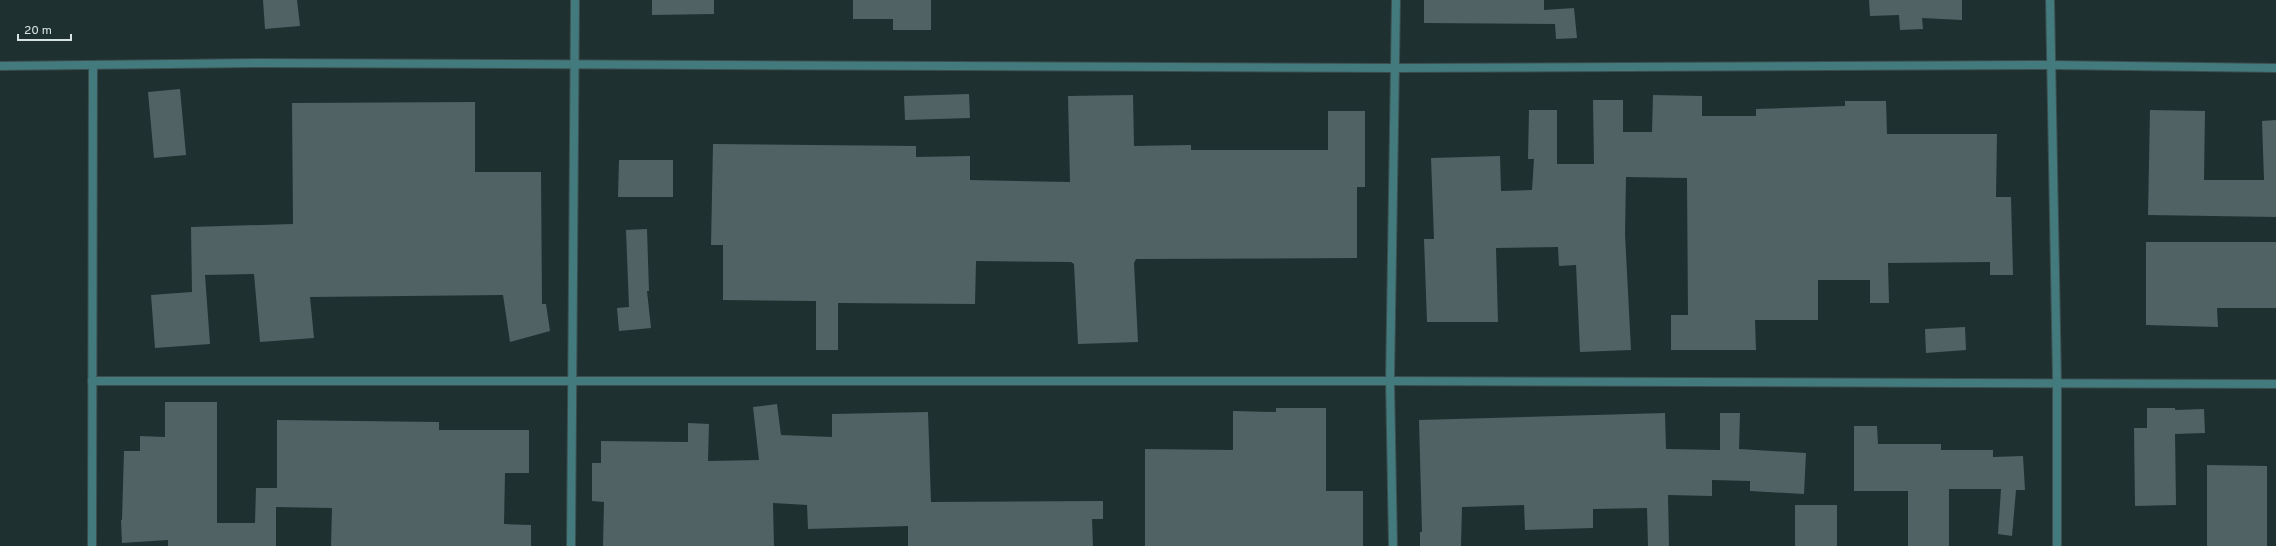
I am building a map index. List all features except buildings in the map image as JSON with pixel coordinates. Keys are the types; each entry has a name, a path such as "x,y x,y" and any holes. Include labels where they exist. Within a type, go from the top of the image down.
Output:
{"street":[{"path":"571,546 574,65 576,0"},
{"path":"1393,546 1390,380 1396,0"},
{"path":"2050,0 2057,382 2057,546"},
{"path":"0,66 260,63 1396,68 2051,65 2276,68"},
{"path":"92,546 93,66"},
{"path":"92,381 1390,380 2276,384"}]}
